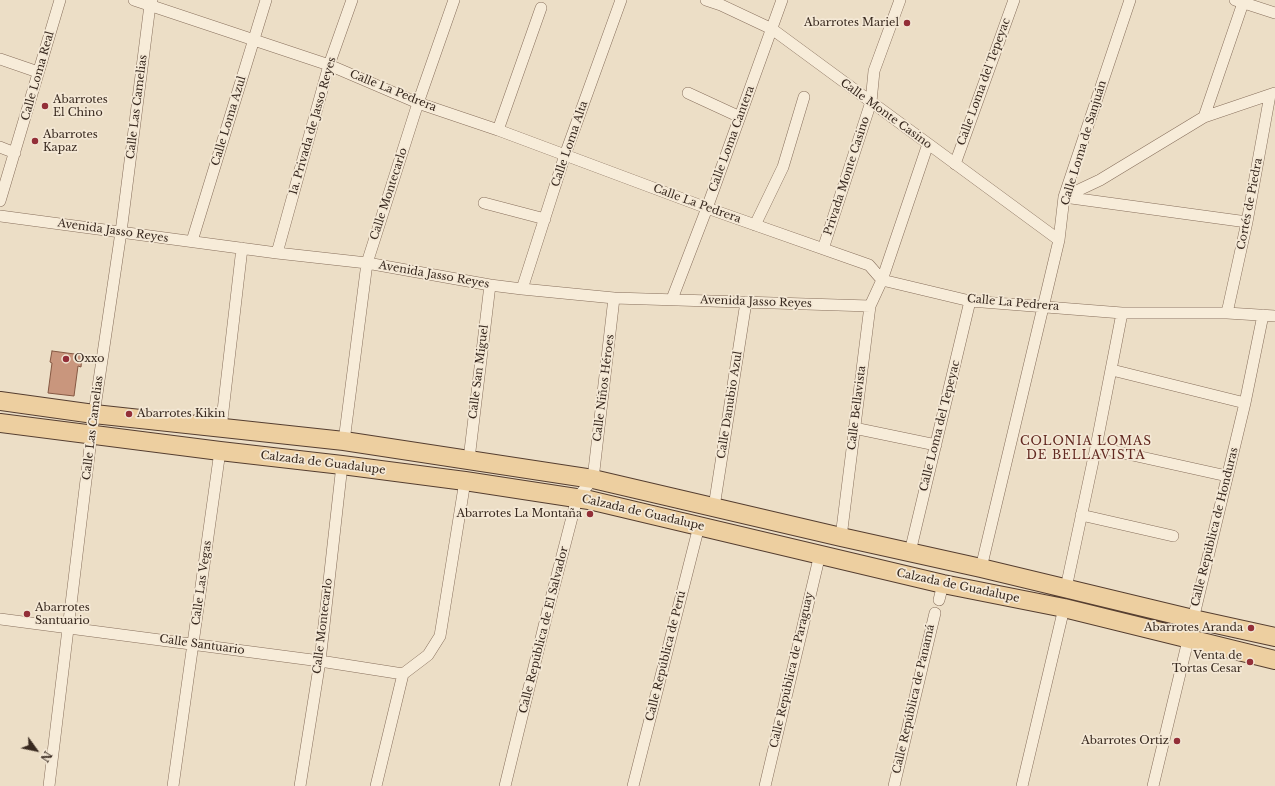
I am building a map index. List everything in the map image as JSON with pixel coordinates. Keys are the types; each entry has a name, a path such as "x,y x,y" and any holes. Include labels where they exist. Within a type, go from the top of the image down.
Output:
{"main road":[{"name":"Calzada de Guadalupe","path":"0,401 94,414 344,441 593,479 1275,637"},
{"name":"Calzada de Guadalupe","path":"0,423 342,465 465,481 577,498 820,554 941,592 1064,608 1188,640 1275,660"}],"street":[{"name":"Calle Loma Real","path":"0,201 16,152 60,0"},
{"name":"Calle La Pedrera","path":"134,0 151,3 329,65 418,103 498,130 707,208 869,265 882,280 970,301 1122,313 1227,313 1275,316"},
{"name":"Calle Loma Azul","path":"192,241 266,0"},
{"name":"1a. Privada de Jasso Reyes","path":"277,253 329,65 352,0"},
{"name":"Calle Montecarlo","path":"344,441 367,263 418,103 454,0"},
{"name":"Calle Loma Alta","path":"522,289 565,155 621,0"},
{"name":"Calle Monte Casino","path":"706,0 722,3 772,29 1059,240"},
{"name":"Calle Loma Cantera","path":"672,299 707,208 782,0"},
{"name":"Privada Monte Casino","path":"823,250 871,102 874,71 900,0"},
{"name":"Calle Loma del Tepeyac","path":"954,164 1014,0"},
{"name":"Calle Loma de Sanjuán","path":"981,568 1059,240 1064,197 1130,0"},
{"path":"1204,117 1241,1 1275,13"},
{"name":"Calle Las Camelias","path":"49,786 94,414 121,232 151,3"},
{"path":"498,130 541,8"},
{"path":"0,60 38,72"},
{"path":"688,93 740,117"},
{"path":"1064,197 1100,180 1204,117 1273,94"},
{"name":"Cortés de Piedra","path":"1227,313 1273,94"},
{"path":"755,225 783,167 804,97"},
{"path":"882,280 928,144"},
{"path":"0,147 16,152"},
{"path":"1064,197 1247,222"},
{"path":"484,203 544,219"},
{"name":"Avenida Jasso Reyes","path":"0,216 277,253 367,263 490,285 522,289 614,298 870,306"},
{"path":"221,428 242,248"},
{"name":"Calle Bellavista","path":"841,537 870,306 882,280"},
{"name":"Calle San Miguel","path":"469,459 490,285"},
{"name":"Calle Niños Héroes","path":"593,479 614,298"},
{"name":"Calle Loma del Tepeyac","path":"910,552 970,301"},
{"name":"Calle Danubio Azul","path":"714,507 746,302"},
{"path":"1066,588 1112,370 1122,313"},
{"name":"Calle República de Honduras","path":"1153,786 1245,404 1263,315"},
{"path":"1112,370 1245,404"},
{"path":"854,428 936,445"},
{"path":"1096,446 1228,476"},
{"name":"Calle Las Vegas","path":"173,786 220,451"},
{"name":"Calle Montecarlo","path":"300,786 320,661 342,465"},
{"name":"Calle República de El Salvador","path":"505,786 577,498 593,479"},
{"path":"376,786 404,674 428,655 440,636 465,481"},
{"path":"1081,515 1173,536"},
{"name":"Calle República de Perú","path":"633,786 699,526"},
{"name":"Calle República de Paraguay","path":"765,786 820,554"},
{"path":"1022,786 1064,608"},
{"name":"Calle República de Panamá","path":"894,786 935,613"},
{"name":"Calle Santuario","path":"0,619 320,661 404,674"}],"building":[{"path":"52,351 82,355 81,367 78,366 74,396 48,393"}],"place":[{"name":"Abarrotes Mariel","path":"907,23"},
{"name":"Abarrotes El Chino","path":"45,106"},
{"name":"Abarrotes Kapaz","path":"35,141"},
{"name":"Oxxo","path":"66,359"},
{"name":"Abarrotes Kikin","path":"129,414"},
{"name":"Abarrotes La Montaña","path":"590,514"},
{"name":"Abarrotes Santuario","path":"27,614"},
{"name":"Abarrotes Aranda","path":"1251,628"},
{"name":"Venta de Tortas Cesar","path":"1250,662"},
{"name":"Abarrotes Ortiz","path":"1177,741"}],"district":[{"name":"COLONIA LOMAS DE BELLAVISTA","path":"1086,449"}]}
